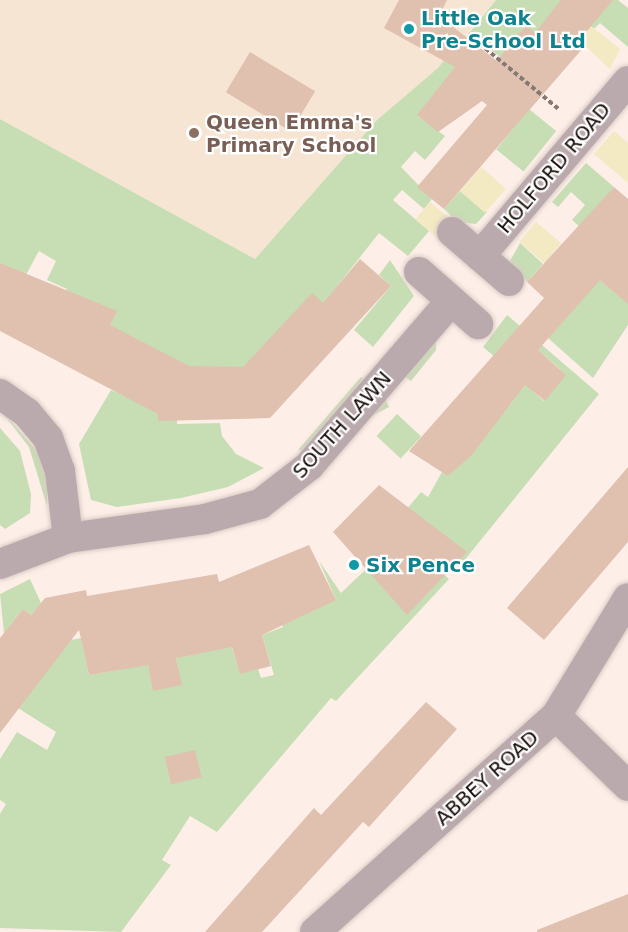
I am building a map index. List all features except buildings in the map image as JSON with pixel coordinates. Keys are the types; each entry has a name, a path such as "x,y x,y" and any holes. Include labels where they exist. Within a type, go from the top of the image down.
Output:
{"street":[{"name":"HOLFORD ROAD","path":"480,256 628,81"},
{"path":"452,232 509,281"},
{"path":"419,272 478,324"},
{"name":"SOUTH LAWN","path":"0,564 68,538 221,516 273,496 309,466 451,301"},
{"path":"0,394 27,413 48,438 60,471 68,538"},
{"name":"ABBEY ROAD","path":"315,932 556,716 628,598"},
{"path":"556,716 628,786"}],"path":[{"path":"468,34 563,113"}],"shaded area":[{"name":"Queen Emma's Primary School","path":"0,0 496,0 438,68 377,120 255,259 0,119"}],"green space":[{"path":"496,0 618,0 628,8 628,47 600,23 595,28 535,33 525,26 515,39 524,46 541,91 470,32"},
{"path":"464,35 476,44 466,57 493,79 461,116 456,112 418,116 445,136 425,160 415,151 401,167 432,199 424,209 402,190 393,200 429,231 408,256 379,233 320,308 245,367 177,369 177,424 220,423 222,436 236,454 264,468 228,487 181,498 117,507 91,500 79,444 111,390 138,401 61,301 67,289 47,280 56,261 39,251 16,293 0,263 0,119 255,259 377,120 438,68"},
{"path":"529,109 556,131 523,171 496,149"},
{"path":"586,163 614,187 580,227 572,220 585,205 571,192 558,207 552,202"},
{"path":"460,191 487,212 476,224 458,222 444,209"},
{"path":"520,243 543,264 527,282 510,261"},
{"path":"390,260 414,296 373,347 354,330 391,286 379,275"},
{"path":"599,279 625,301 628,298 628,325 593,378 548,338"},
{"path":"507,315 599,394 459,567 402,515 421,492 428,497 442,472 448,476 456,467 514,400 521,381 544,401 558,384 554,379 561,370 517,332 495,357 483,347"},
{"path":"436,337 436,350 411,381 405,377"},
{"path":"361,377 365,381 302,453 299,449"},
{"path":"385,399 389,407 341,432 337,424"},
{"path":"0,409 37,451 47,481 47,506 29,447"},
{"path":"397,414 421,437 401,458 377,436"},
{"path":"0,428 20,451 31,494 30,513 5,529 0,525"},
{"path":"420,553 449,579 336,701 331,698 217,832 190,816 162,860 171,865 121,932 0,928 0,814 6,804 0,800 0,759 17,732 47,750 56,732 13,705 71,640 81,638 89,675 118,670 144,646 153,688 181,685 176,658 230,642 240,673 258,669 261,678 274,675 262,635 283,627 278,614 336,600 319,561 341,593 382,554"},
{"path":"30,579 41,603 31,615 23,609 4,633 0,594"}],"sand":[{"path":"591,26 620,49 610,69 579,40"},
{"path":"614,131 628,143 628,183 594,154"},
{"path":"481,167 506,189 485,213 460,191"},
{"path":"430,202 455,223 440,241 415,220"},
{"path":"536,222 561,243 545,263 519,242"}],"place":[{"name":"Little Oak Pre-School Ltd","path":"409,29"},
{"name":"Queen Emma's Primary School","path":"194,133"},
{"name":"Six Pence","path":"354,565"}]}
